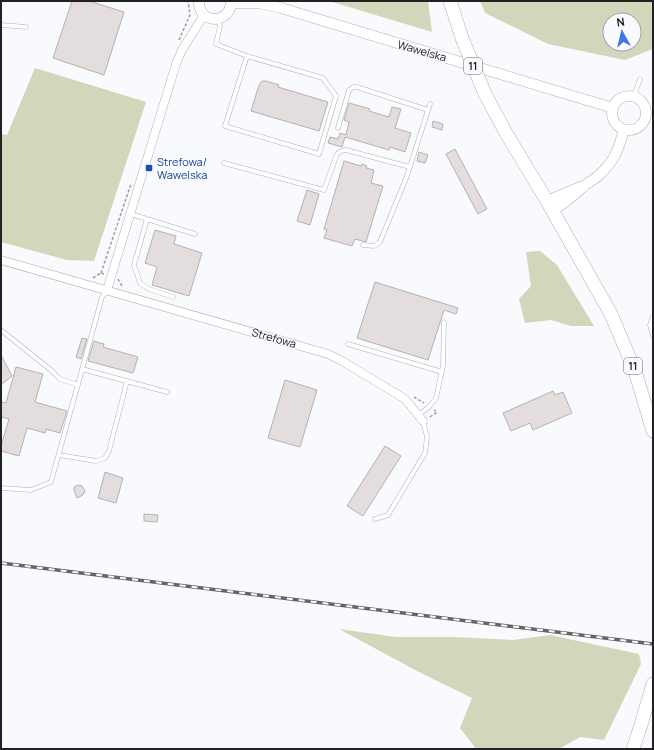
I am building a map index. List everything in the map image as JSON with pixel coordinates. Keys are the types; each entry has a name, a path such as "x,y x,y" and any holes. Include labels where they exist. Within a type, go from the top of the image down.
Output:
{"highway":[{"name":"11","path":"450,1 462,38 485,94 605,304 621,337 642,391 653,431"},
{"path":"633,749 653,684"}],"street":[{"path":"199,1 200,9 204,15 209,18 218,19 228,13 231,2"},
{"name":"Wawelska","path":"231,2 259,4 281,8 613,108"},
{"path":"107,290 176,64 182,50 204,15"},
{"path":"625,96 634,96 642,101 649,119 637,128 624,129 616,124 612,116 614,104 625,96"},
{"path":"549,206 570,199 599,175 614,159 620,147 624,129"},
{"name":"Strefowa","path":"1,260 328,354 405,399 421,418"}],"lane":[{"path":"218,19 220,26 216,44 247,56 323,78 336,96 318,154 225,126 247,56"},
{"path":"1,25 26,27"},
{"path":"634,96 640,78"},
{"path":"338,128 349,90 353,87 428,110"},
{"path":"363,245 374,246 380,242 410,167 430,104"},
{"path":"224,163 324,190 337,154 341,151 346,150 410,167"},
{"path":"131,214 195,234"},
{"path":"147,219 134,265 140,283 150,289 173,296"},
{"path":"1,488 31,490 51,482 102,297 107,290"},
{"path":"653,316 650,325 653,336"},
{"path":"375,519 388,515 425,453 427,437 421,418 436,398 443,366 444,322"},
{"path":"1,330 60,379 78,385"},
{"path":"348,344 442,372"},
{"path":"82,369 167,392"},
{"path":"59,455 96,461 104,458 109,451 127,381"}],"green space":[{"path":"329,1 428,1 432,32"},
{"path":"480,1 653,1 653,49 625,60 548,44 485,13"},
{"path":"35,68 146,102 94,261 67,260 1,242 1,134 7,135"},
{"path":"540,251 557,265 594,326 571,326 551,320 525,323 519,299 531,286 526,252"},
{"path":"339,629 396,637 454,637 513,640 550,635 639,654 641,664 604,740 580,737 559,749 476,749 460,728 472,698 419,672"}],"building":[{"path":"72,1 89,1 124,12 104,75 53,58"},
{"path":"262,81 279,85 278,87 328,102 319,131 251,111 259,85"},
{"path":"349,103 370,109 369,111 389,117 392,107 401,109 395,128 411,133 405,152 390,147 389,150 345,137 342,147 328,143 330,137 338,139 340,133 346,135 349,122 344,120"},
{"path":"433,121 443,124 442,130 432,127"},
{"path":"455,149 487,209 478,214 446,154"},
{"path":"419,152 428,155 425,163 417,161"},
{"path":"344,161 361,166 362,164 367,166 366,168 374,170 371,183 383,186 366,242 355,239 352,246 324,238 327,230 324,229"},
{"path":"307,190 319,194 310,225 297,221"},
{"path":"155,230 176,236 174,244 202,253 189,296 152,285 157,267 145,263"},
{"path":"375,282 458,308 456,314 444,310 428,360 357,338"},
{"path":"82,338 87,339 81,359 76,357"},
{"path":"94,341 104,344 103,347 138,357 133,373 88,361"},
{"path":"1,355 12,376 1,385"},
{"path":"16,367 43,374 35,402 67,411 60,433 46,429 45,433 27,428 19,456 1,451 1,446 9,419 1,417 1,402 6,403"},
{"path":"285,380 317,390 300,447 268,438"},
{"path":"553,391 555,395 563,392 572,413 533,430 530,423 511,431 503,413"},
{"path":"385,446 401,456 363,516 347,506"},
{"path":"105,472 123,478 116,503 98,498"},
{"path":"78,485 82,486 85,491 83,495 77,498 74,487"},
{"path":"144,514 158,515 157,522 144,521"}],"railway":[{"path":"1,563 653,644"}],"place":[{"name":"Strefowa/ Wawelska","path":"149,168"}]}
